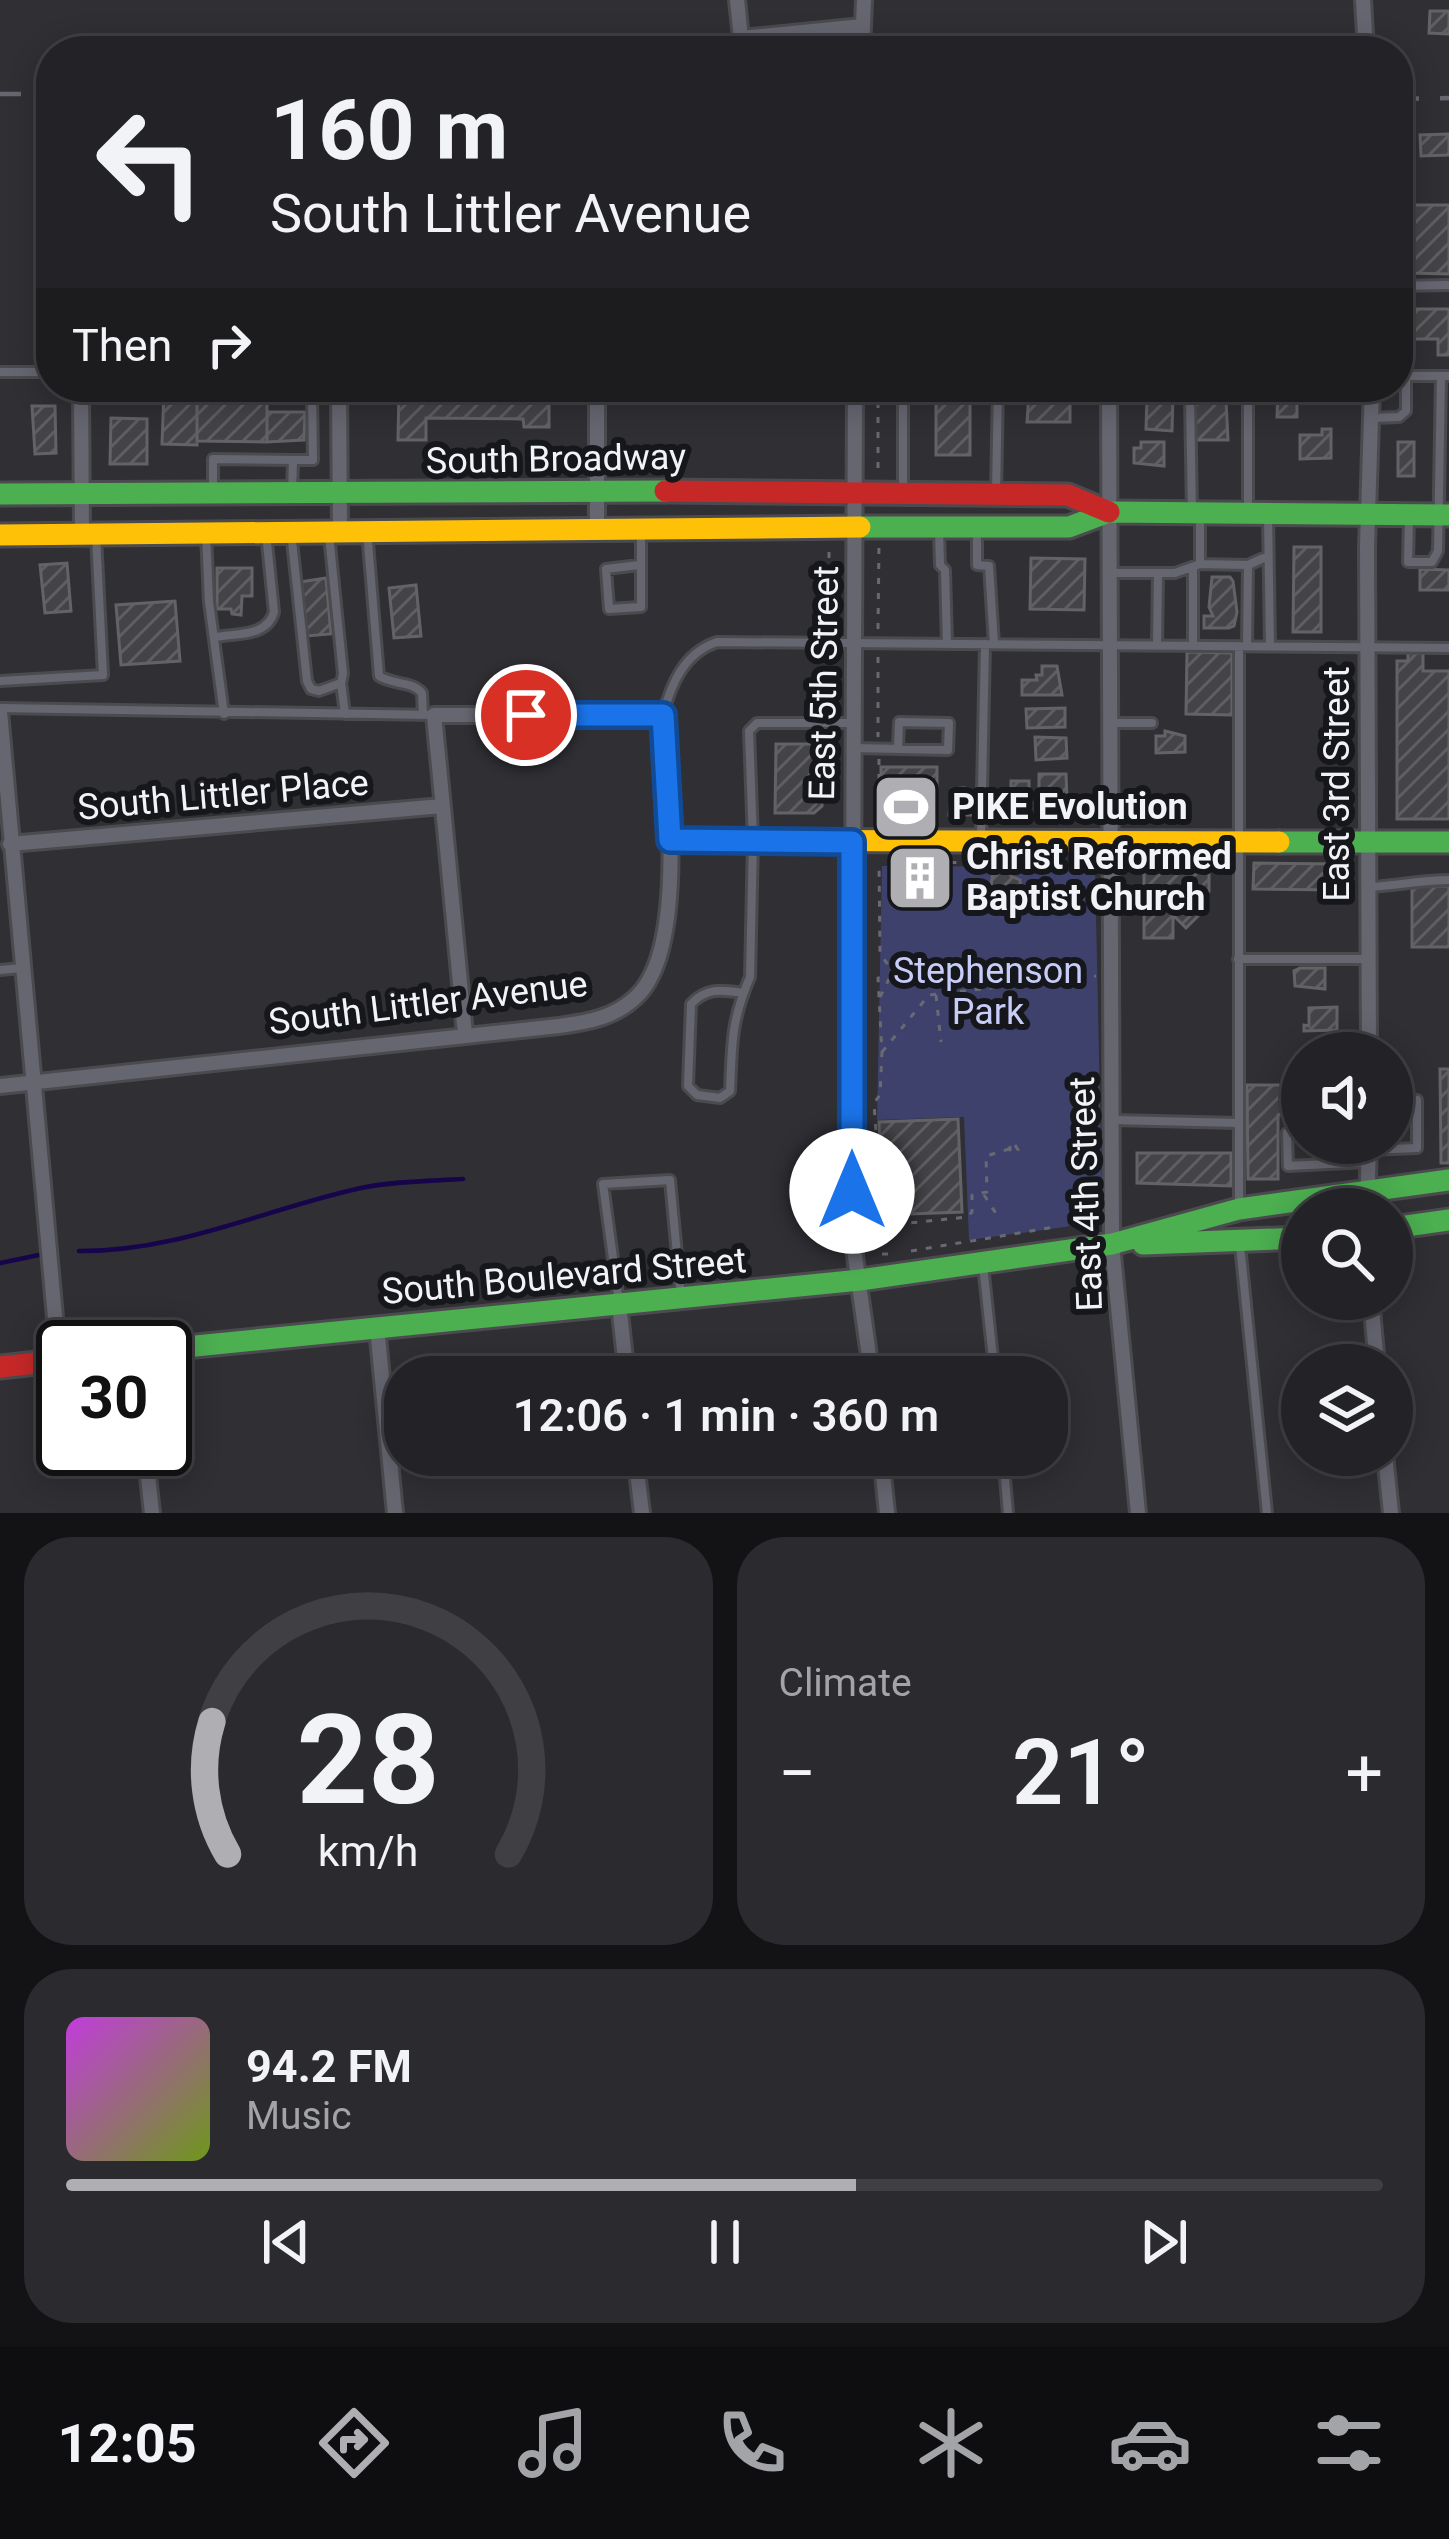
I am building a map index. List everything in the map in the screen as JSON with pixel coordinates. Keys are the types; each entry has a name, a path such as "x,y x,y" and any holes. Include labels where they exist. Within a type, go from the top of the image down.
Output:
{"main road":[{"name":"South Broadway","path":"0,494 597,490 1068,495 1109,512"},
{"name":"South Broadway","path":"0,535 1069,527 1109,512 1444,515"},
{"path":"670,840 860,850 981,840 1449,842"},
{"name":"South Boulevard Street","path":"1413,1189 1449,1180"},
{"name":"South Boulevard Street","path":"192,1346 860,1280 1112,1244 1239,1209 1281,1206"},
{"path":"1413,1225 1449,1220"},
{"name":"South Boulevard Street","path":"1112,1244 1281,1240"},
{"path":"0,1367 36,1363"}],"street":[{"path":"736,0 741,36"},
{"path":"863,36 864,0"},
{"path":"1363,0 1365,36"},
{"path":"761,36 863,26"},
{"path":"82,402 82,495 89,534"},
{"path":"334,530 339,495 339,402"},
{"path":"597,402 597,527"},
{"name":"East 5th Street","path":"855,402 853,748 860,850 852,1191 869,1356"},
{"name":"East 4th Street","path":"1109,402 1112,1244 1138,1513"},
{"name":"East 3rd Street","path":"1369,1032 1366,647 1372,402"},
{"path":"0,710 57,1320"},
{"path":"465,1034 429,715 663,715"},
{"name":"South Littler Avenue","path":"0,1086 592,1021 616,1013 640,994 656,964 668,916 670,840 663,715"},
{"name":"South Littler Place","path":"10,844 442,806"},
{"path":"620,1304 625,1356"},
{"path":"377,1327 395,1513"},
{"path":"148,1476 152,1513"},
{"path":"637,1476 641,1513"},
{"path":"882,1476 886,1513"},
{"path":"1387,1476 1391,1513"}],"lane":[{"path":"1413,286 1449,285"},
{"path":"0,372 36,372"},
{"path":"1409,515 1408,562 1432,562 1444,515 1445,376 1413,376"},
{"path":"213,495 214,459 313,460 312,402"},
{"path":"903,402 904,494"},
{"path":"996,494 998,402"},
{"path":"1190,402 1197,566 1193,645"},
{"path":"1249,402 1258,514 1268,556 1270,646"},
{"path":"1372,418 1399,417 1406,411 1405,402"},
{"path":"292,495 293,460"},
{"path":"639,565 606,568 609,609 641,607 642,527"},
{"path":"939,528 946,644"},
{"path":"977,528 977,566 989,566 981,840"},
{"path":"334,530 345,715"},
{"path":"0,710 429,715 417,687 390,683 379,676 367,530"},
{"path":"215,637 263,630 271,622 266,531"},
{"path":"291,531 307,681 319,691 340,683"},
{"path":"206,532 209,602 224,714"},
{"path":"0,681 103,675 89,534"},
{"path":"1110,573 1248,565 1268,556"},
{"path":"1239,1209 1237,844 1248,565"},
{"path":"1157,645 1159,573"},
{"path":"663,715 671,684 700,647 717,642 1449,648"},
{"path":"853,748 879,749 949,750 949,723 899,722 898,749"},
{"path":"743,993 714,989 699,994 691,1004 688,1085 697,1096 720,1099 730,1091 733,1018 751,977 749,731 757,723 853,723"},
{"path":"1112,723 1151,723"},
{"path":"1369,887 1394,886 1403,880 1449,880"},
{"path":"1238,959 1369,958"},
{"path":"0,970 23,968"},
{"path":"1413,1100 1417,1100 1417,1148 1413,1148"},
{"path":"1112,1120 1238,1123"},
{"path":"620,1304 603,1184 670,1180 681,1298"},
{"path":"1240,1243 1267,1513"},
{"path":"982,1263 993,1356"},
{"path":"1005,1476 1008,1513"}],"path":[{"path":"878,402 878,477"},
{"name":"East 5th Street","path":"878,541 879,830"},
{"name":"East 5th Street","path":"829,551 829,628"},
{"path":"860,850 894,862 1099,864"},
{"path":"879,858 880,954 890,967 879,999"},
{"path":"880,876 890,876"},
{"path":"882,1052 919,1005 936,993 1103,975"},
{"path":"883,1231 877,1172 864,1172 865,1148 877,1148 874,1103 880,1095 882,1052 878,978 890,977"},
{"path":"936,993 941,1042"},
{"path":"891,1254 873,1250 867,1239 909,1223 964,1219 972,1212 972,1195 987,1192 986,1156 1009,1149"},
{"path":"983,1193 997,1215"},
{"path":"911,1251 1055,1227"}],"green space":[{"name":"Stephenson Park","path":"882,866 1095,867 1099,1218 969,1240 964,1117 877,1120"}],"building":[{"path":"1430,11 1449,11 1449,34 1429,33"},
{"path":"1449,134 1449,155 1421,156 1420,135"},
{"path":"1413,205 1449,205 1449,274 1413,273"},
{"path":"1413,309 1449,309 1449,355 1438,355 1438,339 1413,339"},
{"path":"164,402 197,402 197,445 162,444"},
{"path":"197,402 267,402 267,442 197,441"},
{"path":"399,402 549,402 549,427 524,427 523,419 426,418 426,440 398,440"},
{"path":"936,402 970,402 970,455 936,455"},
{"path":"1028,402 1070,402 1070,422 1027,422"},
{"path":"1147,402 1173,402 1172,431 1146,429"},
{"path":"1195,402 1226,402 1228,440 1195,440"},
{"path":"1278,402 1297,402 1297,417 1277,417"},
{"path":"32,406 55,406 56,453 35,454"},
{"path":"267,412 305,412 304,440 267,442"},
{"path":"111,418 147,419 147,464 110,464"},
{"path":"1322,429 1331,429 1331,458 1300,459 1300,435 1322,435"},
{"path":"1141,442 1164,442 1164,466 1134,463 1134,448 1141,448"},
{"path":"1398,442 1414,442 1414,476 1398,476"},
{"path":"1294,547 1321,547 1321,632 1293,632"},
{"path":"1031,558 1085,559 1084,610 1030,609"},
{"path":"67,563 71,611 45,613 40,565"},
{"path":"217,568 252,568 252,596 242,596 241,615 217,609"},
{"path":"1420,569 1449,570 1449,590 1420,590"},
{"path":"1212,577 1233,581 1237,612 1229,628 1204,628 1204,616 1213,616 1209,607"},
{"path":"326,578 331,634 307,636 300,582"},
{"path":"416,585 421,636 394,638 389,588"},
{"path":"175,601 180,661 121,665 116,605"},
{"path":"1187,652 1232,653 1232,715 1186,714"},
{"path":"1408,653 1423,653 1423,671 1449,671 1449,819 1397,819 1397,661 1408,661"},
{"path":"1042,666 1057,666 1062,695 1022,695 1022,680 1037,680"},
{"path":"1065,708 1065,727 1027,728 1026,709"},
{"path":"1165,731 1185,736 1185,752 1156,753 1156,736 1165,736"},
{"path":"1035,737 1066,738 1067,758 1036,760"},
{"path":"776,744 815,744 823,752 822,806 814,813 775,813"},
{"path":"881,767 937,767 937,821 881,820"},
{"path":"1039,774 1066,774 1067,799 1039,804"},
{"path":"1011,781 1029,781 1029,804 1011,804"},
{"path":"964,788 964,793 973,793 973,815 949,815 952,789"},
{"name":"Christ Reformed Baptist Church","path":"894,863 950,865 950,887 894,889 890,871"},
{"path":"1254,863 1337,864 1337,890 1253,889"},
{"path":"1209,868 1209,891 1202,891 1198,900 1206,908 1186,928 1173,915 1173,938 1144,938 1144,869"},
{"path":"993,871 1011,871 1020,880 1021,896 1011,896 1012,902 989,901"},
{"path":"1412,886 1449,886 1449,947 1412,947"},
{"path":"1325,968 1325,989 1295,986 1294,971"},
{"path":"1337,1007 1337,1030 1304,1031 1304,1025 1309,1026 1309,1008"},
{"path":"1440,1069 1449,1069 1449,1163 1441,1163"},
{"path":"1247,1085 1281,1085 1278,1179 1248,1179"},
{"path":"958,1119 962,1212 883,1215 879,1122"},
{"path":"1137,1153 1231,1153 1231,1186 1137,1183"}],"waterway":[{"path":"79,1251 151,1245 361,1188 463,1179"},
{"path":"0,1263 39,1255"}],"railway":[{"path":"0,94 36,94"},
{"path":"1413,99 1449,98"}],"traffic: fast":[{"path":"0,494 665,491"},
{"path":"860,527 1069,527 1109,512 1449,515"},
{"path":"1279,842 1449,842"},
{"path":"192,1346 860,1280 1112,1244 1239,1209 1449,1180"},
{"path":"1413,1225 1449,1220"},
{"path":"1143,1244 1281,1239"}],"traffic: slow":[{"path":"0,535 860,527"},
{"path":"670,840 1279,842"}],"traffic: jam":[{"path":"665,491 1068,495 1109,512"},
{"path":"0,1367 36,1363"}],"place":[{"name":"PIKE Evolution","path":"906,807"},
{"name":"Christ Reformed Baptist Church","path":"920,878"}],"route":[{"path":"526,715 663,715 670,840 852,842 852,1191"}]}
